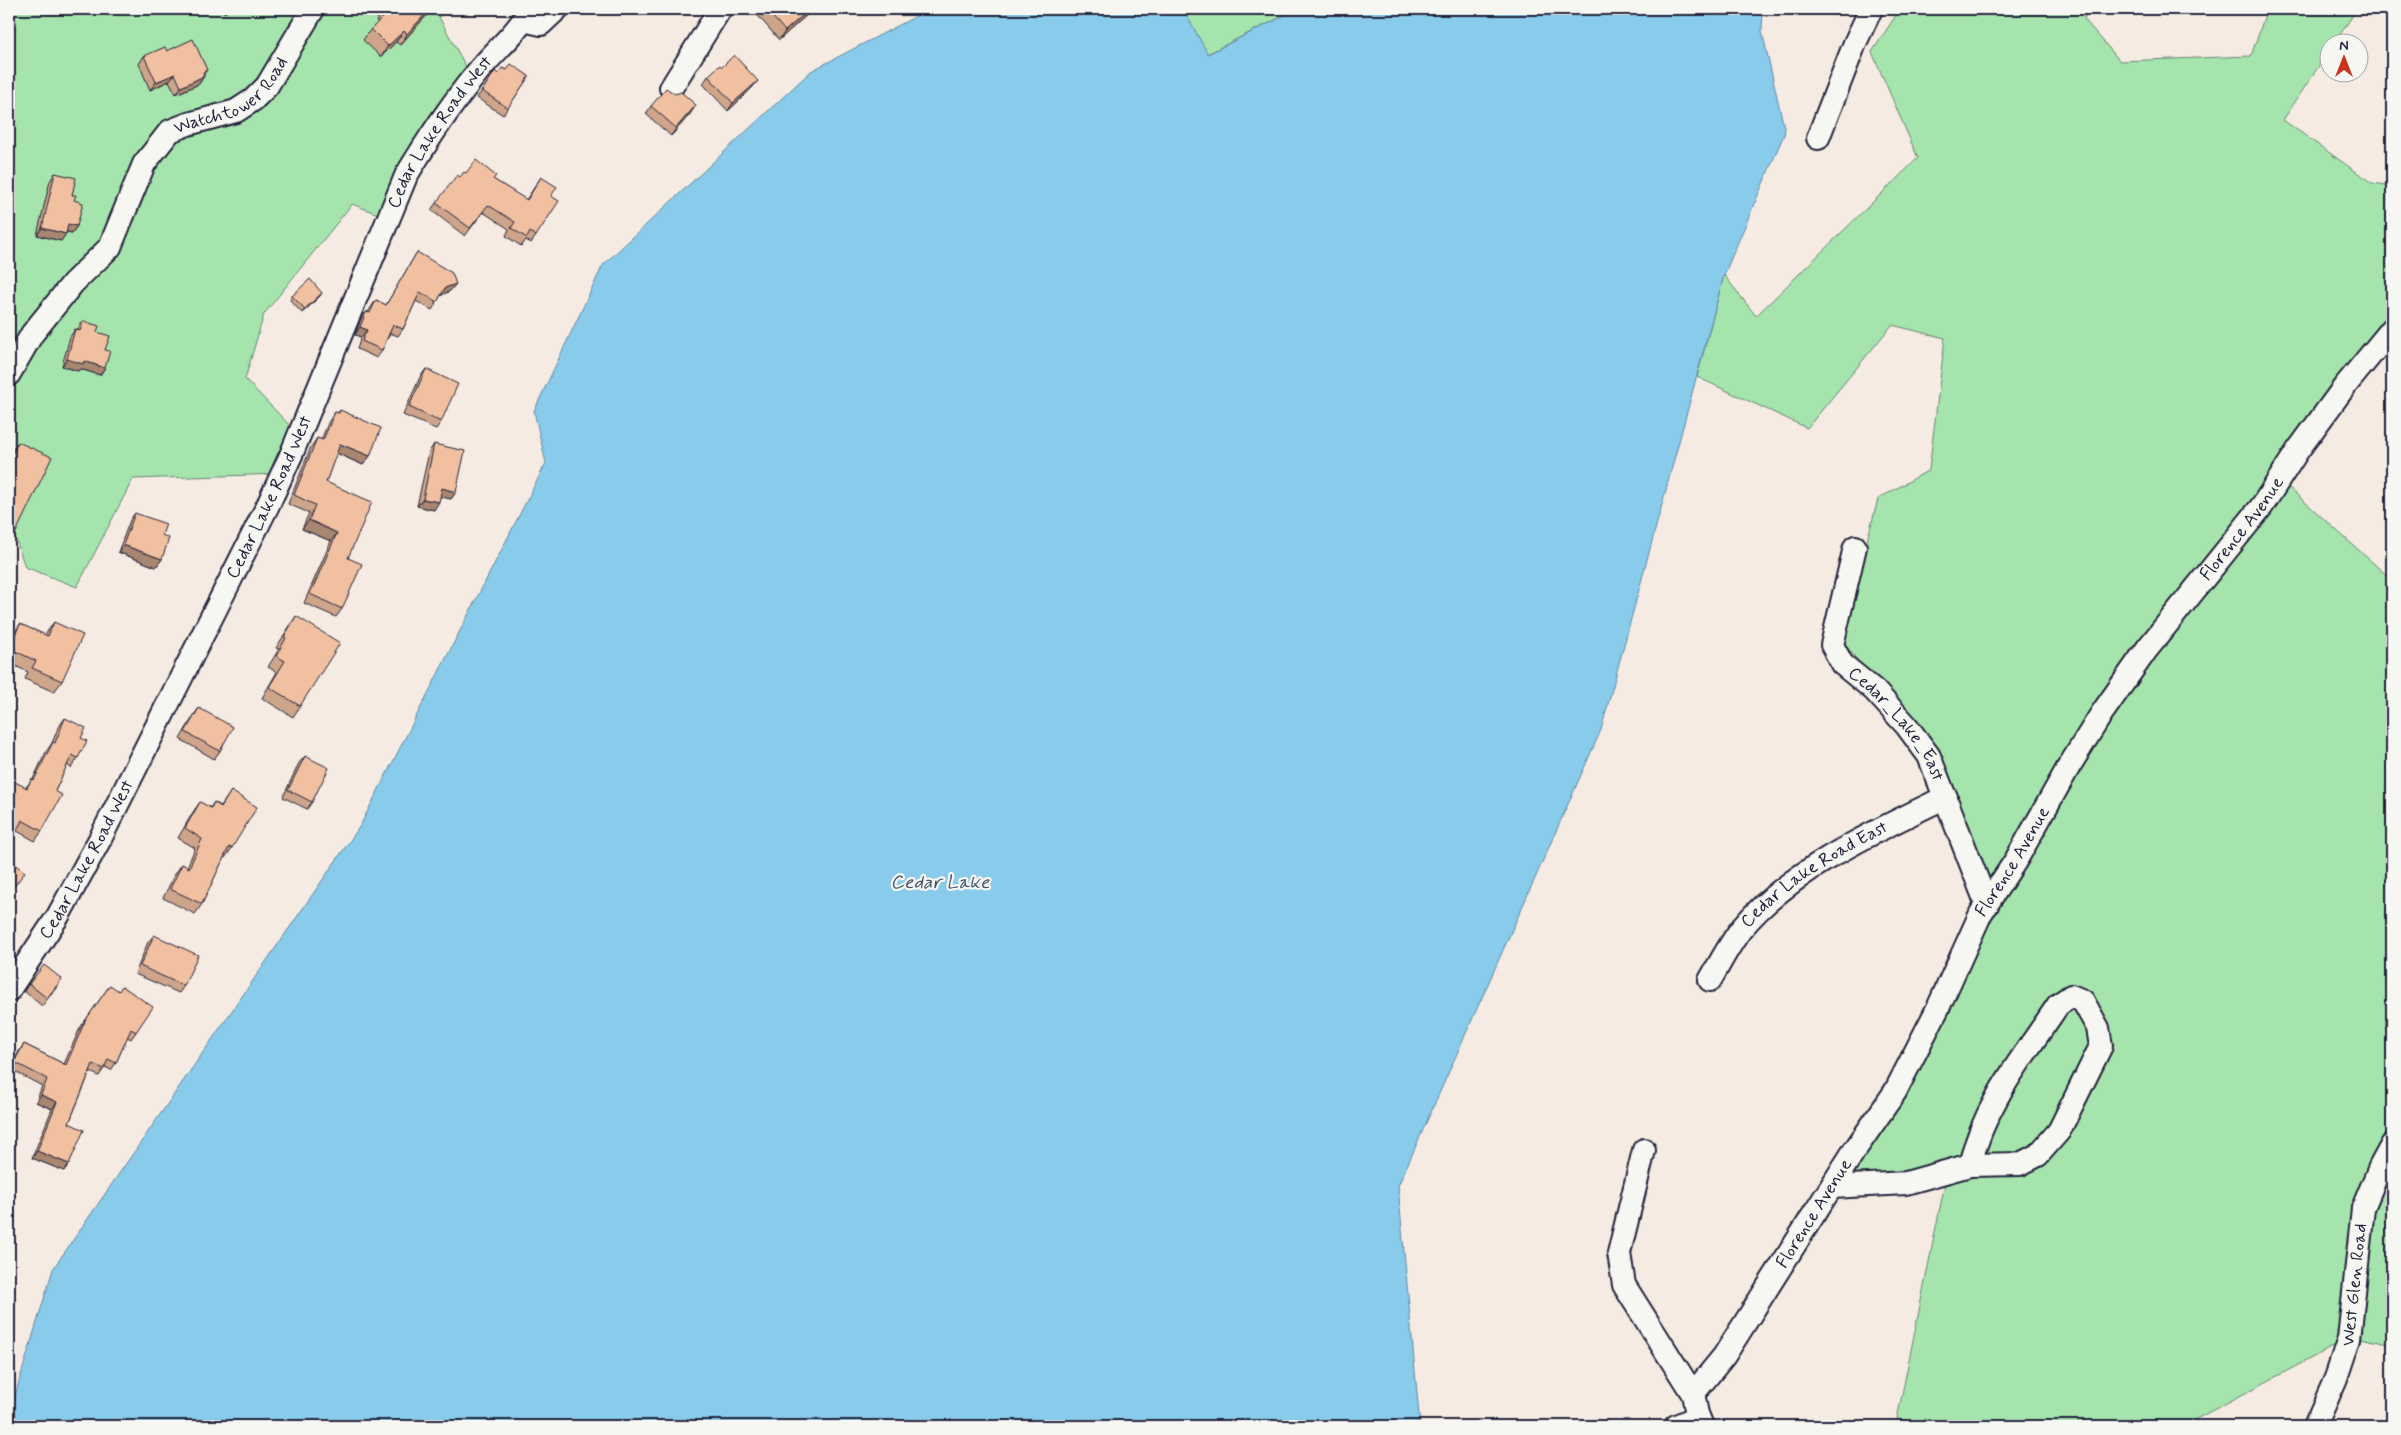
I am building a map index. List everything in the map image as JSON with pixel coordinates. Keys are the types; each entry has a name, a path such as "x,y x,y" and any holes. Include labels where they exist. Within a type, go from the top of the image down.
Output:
{"street":[{"name":"Watchtower Road","path":"9,374 32,334 73,283 110,247 144,164 170,132 188,124 236,111 253,100 267,86 313,9"},
{"path":"527,14 541,24 557,9"},
{"path":"671,88 720,9"},
{"path":"1818,138 1855,43 1872,9"},
{"name":"Cedar Lake Road West","path":"9,990 58,916 100,839 268,505 291,455 406,176 429,138 476,73 527,14"},
{"name":"Florence Avenue","path":"1694,1394 1724,1356 1854,1151 1895,1092 1938,1008 1987,904 2016,860 2087,737 2147,649 2262,506 2298,450 2333,402 2392,329"},
{"name":"Cedar_Lake_East","path":"1854,547 1832,645 1842,664 1874,690 1906,725 1928,756 1946,797 1987,904"},
{"name":"Cedar Lake Road East","path":"1710,980 1742,928 1783,888 1866,836 1946,797"},
{"path":"1832,1187 1906,1184 1970,1165 2020,1164 2038,1155 2059,1130 2100,1046 2098,1028 2083,1001 2071,996 2058,1005 1998,1094 1976,1138 1970,1165"},
{"name":"West Glen Road","path":"2315,1426 2336,1378 2349,1339 2363,1208 2380,1167 2392,1145"},
{"path":"1644,1150 1619,1253 1624,1285 1694,1394 1700,1422 1676,1426"}],"green space":[{"path":"9,9 449,9 439,17 472,78 386,217 352,204 264,314 245,379 296,432 280,474 133,479 77,587 25,567 9,518"},
{"path":"1176,9 1297,9 1207,54 1198,37"},
{"path":"1900,9 2088,9 2084,19 2120,61 2251,56 2267,9 2357,9 2342,32 2318,32 2318,67 2283,120 2372,183 2392,186 2392,326 2277,477 2392,580 2392,1345 2353,1336 2183,1426 1909,1426 1897,1419 1946,1178 1834,1188 1986,904 1928,747 1841,640 1878,499 1929,470 1945,338 1892,325 1807,428 1697,377 1724,275 1756,316 1918,158 1872,52"}],"water":[{"name":"Cedar Lake","path":"930,9 1183,9 1208,54 1297,9 1763,9 1762,31 1785,132 1724,275 1601,730 1398,1186 1420,1426 9,1426 9,1415 53,1269 360,826 546,463 534,411 603,265 811,71"}],"building":[{"path":"385,9 430,9 407,34 404,31 388,46 371,29 387,13"},
{"path":"766,9 810,9 785,31"},
{"path":"193,39 207,70 203,72 204,76 181,87 175,74 156,82 144,56 165,47 167,51"},
{"path":"734,55 758,81 733,103 708,76 720,65 722,67"},
{"path":"511,64 529,76 508,108 482,91 495,71 498,74 502,68 507,70"},
{"path":"666,88 675,94 681,92 696,105 676,128 651,106"},
{"path":"476,160 496,176 493,179 527,200 541,177 557,187 551,196 559,201 536,236 530,232 527,238 511,228 515,222 488,205 470,228 436,203 457,175 460,177 464,172 466,173"},
{"path":"55,173 76,178 72,195 76,195 74,200 83,203 77,226 68,224 66,234 42,228"},
{"path":"417,252 452,273 456,284 445,288 437,302 420,292 403,329 393,325 382,350 362,341 367,330 360,327 366,312 370,313 376,300 386,305"},
{"path":"310,279 322,293 305,309 292,296"},
{"path":"83,321 99,326 97,332 110,336 105,350 110,351 105,368 84,361 83,364 67,359 75,329 80,331"},
{"path":"426,369 458,384 441,422 409,407"},
{"path":"340,410 381,428 370,456 340,444 326,482 372,502 348,558 362,564 342,609 310,594 337,533 309,520 315,505 294,495 317,438 323,440 335,412 339,413"},
{"path":"18,442 52,457 9,547 9,461"},
{"path":"434,444 465,451 456,492 442,488 439,502 423,499"},
{"path":"135,513 166,524 162,535 169,538 162,559 123,545"},
{"path":"296,616 340,643 300,706 269,687 285,661 276,656"},
{"path":"54,622 83,635 62,681 32,668 36,661 9,648 20,624 48,636"},
{"path":"199,708 233,727 220,751 185,732"},
{"path":"65,718 86,728 81,738 87,741 78,758 72,755 55,791 62,795 42,831 22,820 17,830 9,826 9,779 27,788 32,778 34,780 53,742 55,743"},
{"path":"305,756 329,768 312,802 288,790"},
{"path":"231,791 257,807 232,848 229,847 202,904 170,889 182,864 189,868 202,839 185,828 200,802 211,808 214,802 221,807"},
{"path":"9,860 25,872 9,893"},
{"path":"154,935 198,955 184,986 140,966"},
{"path":"44,965 62,979 47,998 29,984"},
{"path":"110,985 119,991 122,986 153,1007 136,1032 131,1029 116,1063 108,1059 104,1069 93,1064 69,1123 84,1130 69,1164 37,1151 57,1102 41,1095 47,1079 14,1062 24,1044 66,1065 85,1021"}]}
